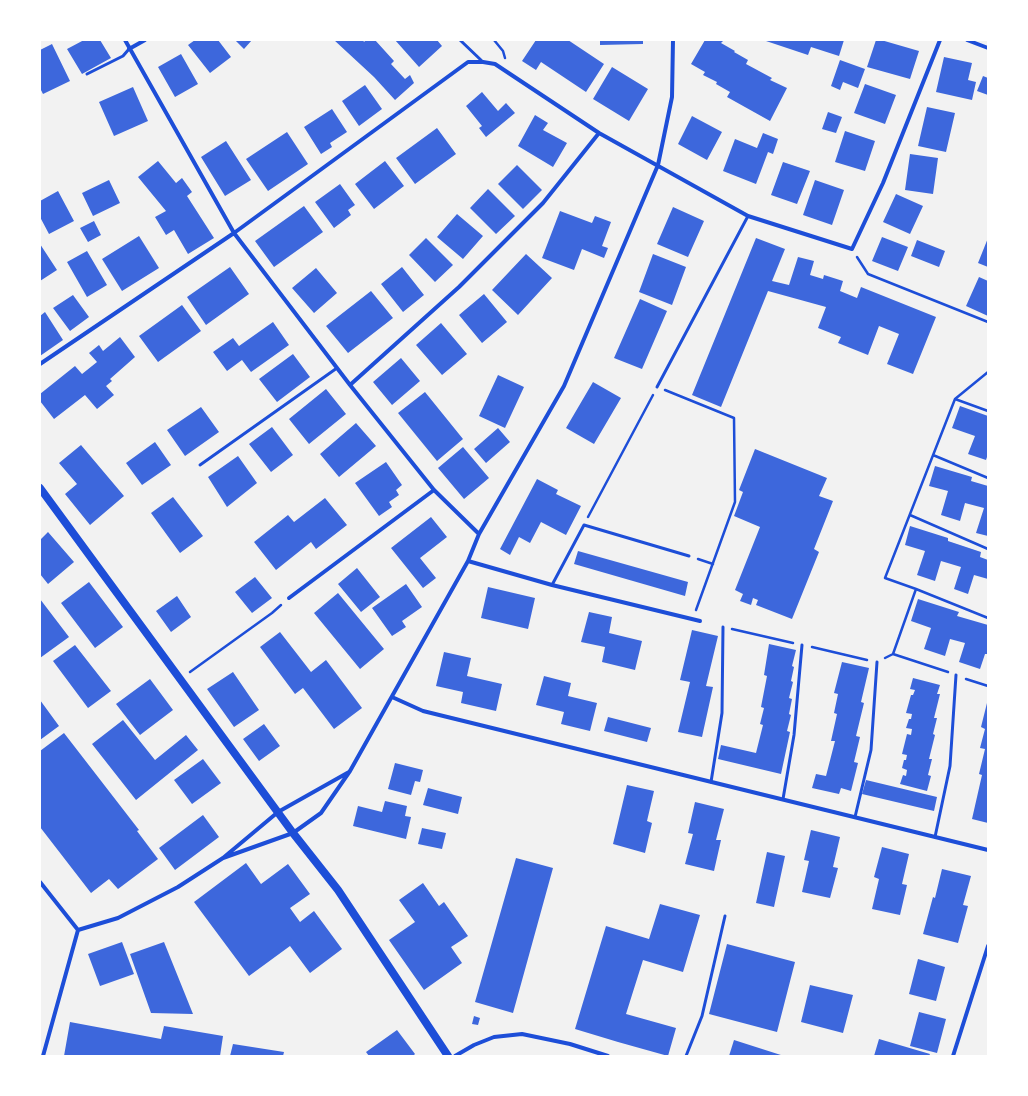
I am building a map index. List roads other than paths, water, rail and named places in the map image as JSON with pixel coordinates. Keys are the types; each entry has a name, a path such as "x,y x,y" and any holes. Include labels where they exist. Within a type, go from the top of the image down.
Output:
{"main road":[{"path":"40,488 293,833 338,890 448,1056"}],"street":[{"path":"125,40 234,233 350,385 434,490 479,534"},
{"path":"129,49 145,40"},
{"path":"223,858 293,833 321,813 350,771 468,561 479,534 564,386 658,164 672,97 673,40"},
{"path":"40,364 234,233 468,62 495,64 599,133 658,164 748,216 852,249 883,183 940,40"},
{"path":"967,40 988,48"},
{"path":"350,385 459,287 543,203 599,133"},
{"path":"289,598 434,490"},
{"path":"468,561 552,585 700,621"},
{"path":"392,697 423,711 988,850"},
{"path":"78,930 118,918 178,887 223,858 278,812 350,771"},
{"path":"40,882 78,930"},
{"path":"43,1056 78,930"},
{"path":"953,1056 988,946"},
{"path":"456,1056 474,1045 494,1038 522,1034 570,1044 608,1056"}],"lane":[{"path":"460,40 483,62"},
{"path":"87,74 123,56 129,49"},
{"path":"657,387 748,216"},
{"path":"200,465 337,368"},
{"path":"552,585 584,525 689,556"},
{"path":"711,782 722,713 723,627"},
{"path":"783,800 794,735 802,645"},
{"path":"855,817 871,750 876,662"},
{"path":"935,837 950,766 956,675"},
{"path":"686,1056 702,1016 725,916"}]}
